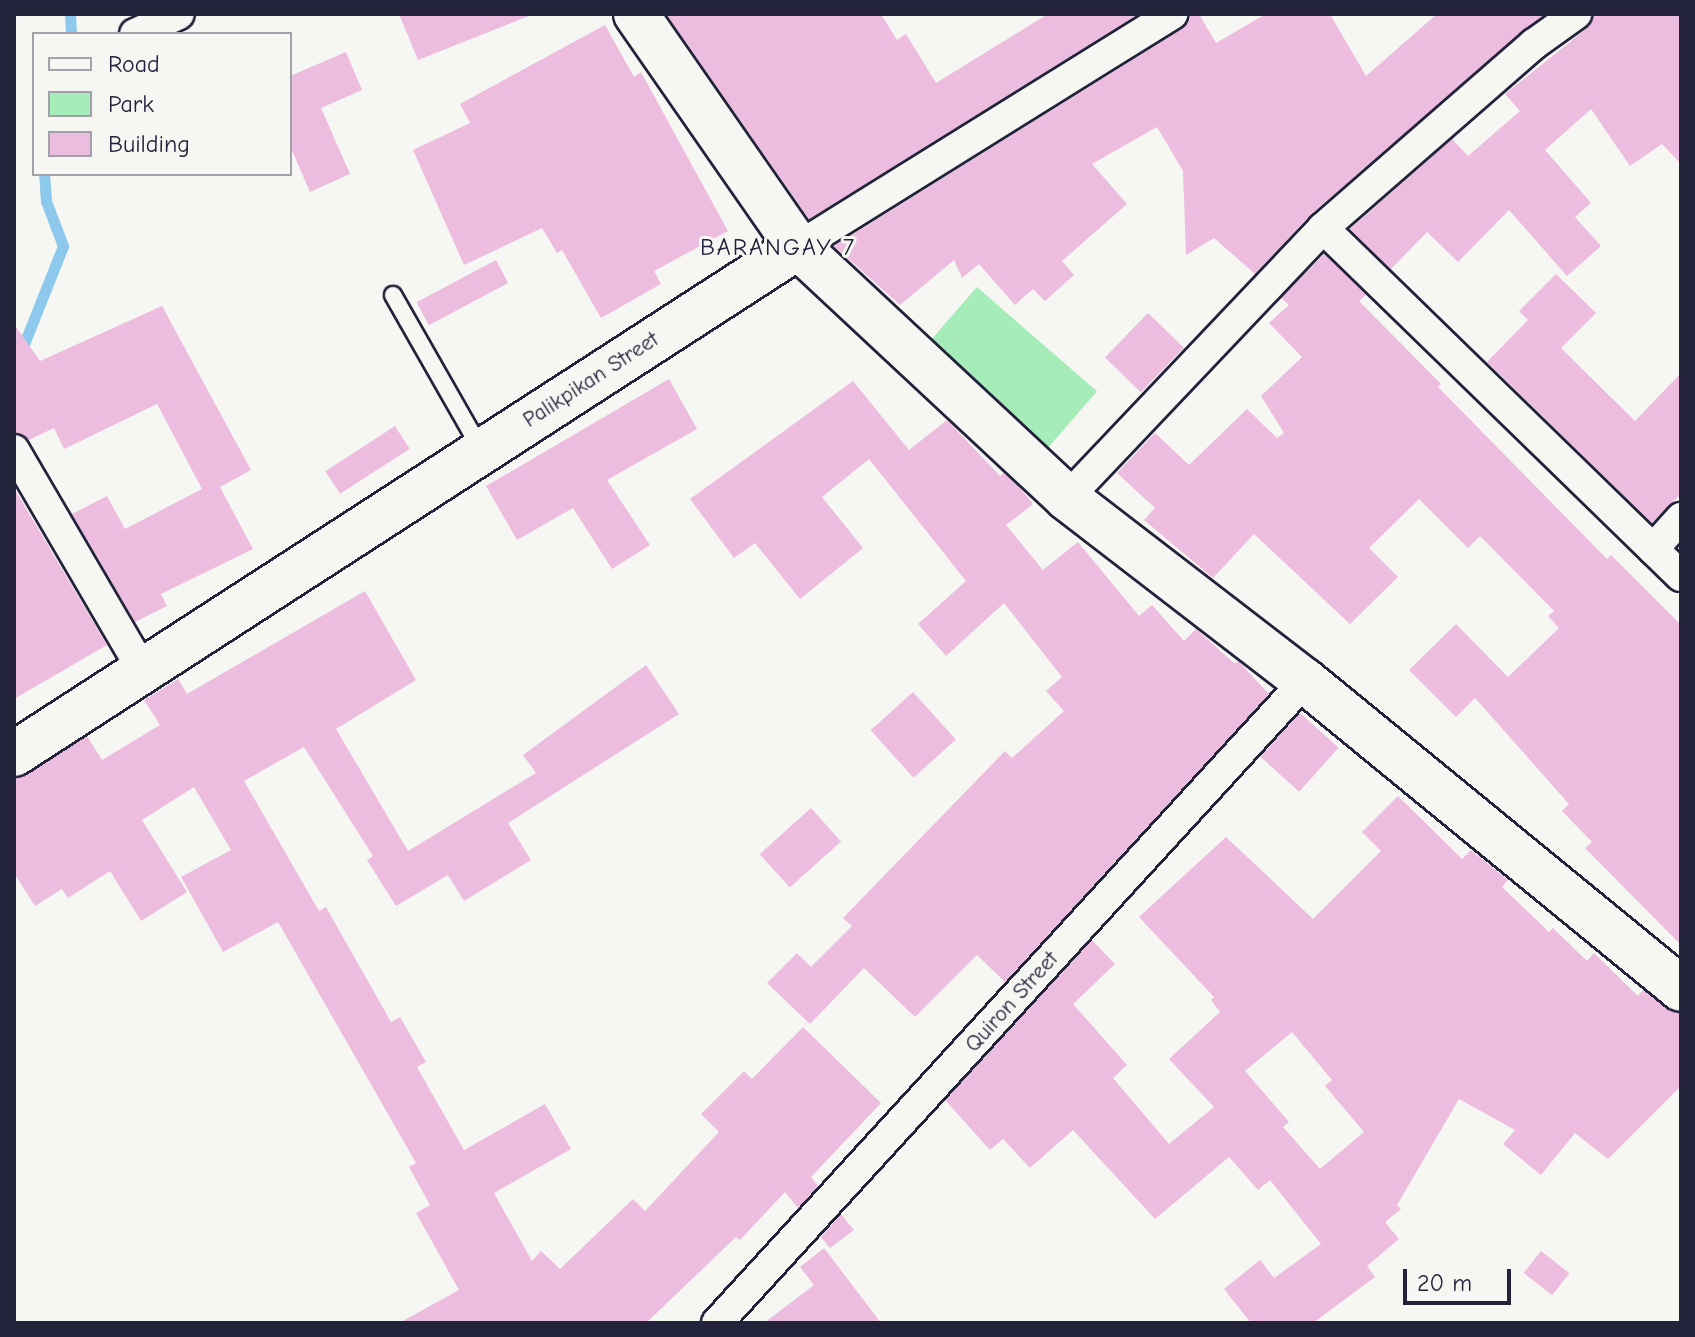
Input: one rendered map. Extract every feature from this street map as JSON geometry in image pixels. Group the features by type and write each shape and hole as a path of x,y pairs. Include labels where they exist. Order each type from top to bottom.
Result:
{"street":[{"path":"139,32 179,14"},
{"path":"636,14 798,247 1067,498 1305,681 1681,989"},
{"name":"Palikpikan Street","path":"14,754 798,247 1173,14"},
{"path":"1067,498 1323,228 1534,44 1576,14"},
{"path":"1323,228 1681,576"},
{"path":"14,450 143,671"},
{"path":"1653,549 1681,518"},
{"name":"Quiron Street","path":"717,1323 1305,681"}],"lane":[{"path":"393,295 481,450"}],"green space":[{"path":"977,287 1097,391 1046,450 926,346"}],"building":[{"path":"399,14 528,14 529,16 418,60"},
{"path":"666,14 881,14 897,40 906,34 936,83 1048,14 1139,14 809,219"},
{"path":"1191,14 1199,14 1216,43 1266,14 1330,14 1366,76 1437,14 1545,14 1311,214 1255,274 1214,238 1186,255 1183,171 1157,127 1092,164 1127,204 1062,261 1074,275 1045,301 1033,289 1015,305 979,264 962,278 954,260 900,305 834,246 1182,29"},
{"path":"1594,14 1681,14 1681,164 1662,144 1630,166 1591,109 1545,150 1591,203 1575,217 1601,246 1567,276 1509,210 1458,262 1427,232 1391,269 1350,229 1452,139 1468,156 1520,111 1505,94 1586,29"},
{"path":"605,25 634,77 641,72 728,231 654,271 661,284 601,318 562,250 557,253 542,228 464,265 413,150 470,123 460,104"},
{"path":"346,52 362,90 321,108 350,174 310,192 292,151 292,75"},
{"path":"1324,254 1366,295 1359,301 1441,384 1438,387 1607,559 1611,555 1681,625 1681,945 1585,848 1592,842 1562,811 1569,804 1475,698 1456,717 1409,670 1456,624 1508,677 1559,628 1548,616 1554,611 1480,536 1468,548 1419,499 1369,548 1398,577 1350,624 1254,534 1213,578 1144,520 1155,508 1117,473 1155,433 1189,465 1247,409 1277,438 1284,433 1261,396 1302,357 1269,323 1289,305 1281,298"},
{"path":"496,260 508,283 429,325 417,302"},
{"path":"1556,274 1596,313 1561,348 1635,421 1681,373 1681,494 1652,523 1487,362 1528,320 1519,311"},
{"path":"162,306 251,470 220,487 253,549 161,594 167,606 135,622 72,514 107,496 125,529 202,489 157,404 64,449 54,428 29,440 14,432 14,324 40,361"},
{"path":"1148,313 1184,348 1141,392 1105,358"},
{"path":"669,379 697,429 607,480 650,545 612,569 573,508 517,540 486,486"},
{"path":"853,381 909,450 947,420 1000,476 1004,473 1020,488 1033,504 1006,525 1043,570 1078,542 1139,616 1152,605 1184,641 1196,629 1234,663 1239,662 1269,694 1005,982 977,955 915,1017 864,968 810,1024 767,983 797,953 811,967 852,926 843,918 1005,751 1012,758 1064,711 1046,691 1062,677 1004,603 946,656 918,624 966,581 869,459 822,497 863,548 800,599 755,543 734,558 690,499"},
{"path":"395,426 410,449 340,494 325,471"},
{"path":"14,488 107,645 14,699"},
{"path":"365,591 416,680 336,729 408,851 536,773 523,755 646,665 679,714 508,823 531,860 464,901 448,875 396,906 367,860 373,856 304,747 244,781 319,911 326,907 391,1022 400,1017 426,1062 417,1067 464,1150 545,1104 571,1149 494,1193 532,1261 541,1251 560,1269 633,1199 645,1211 719,1132 701,1114 744,1071 752,1079 803,1027 881,1103 811,1177 818,1186 798,1208 785,1192 740,1240 736,1237 646,1323 399,1323 459,1290 416,1213 430,1205 409,1167 416,1163 278,922 223,952 181,877 231,850 194,787 142,820 187,892 141,921 110,871 68,898 62,889 35,906 14,873 14,779 87,736 102,760 160,725 144,700 178,679 187,694"},
{"path":"913,692 956,740 913,778 871,730"},
{"path":"1300,713 1339,748 1299,792 1261,757"},
{"path":"1398,796 1462,859 1471,850 1508,880 1502,887 1549,932 1553,928 1587,961 1594,953 1638,996 1643,990 1681,1013 1681,1086 1608,1159 1575,1133 1541,1175 1503,1144 1515,1130 1459,1099 1397,1205 1401,1209 1385,1222 1399,1239 1367,1266 1375,1277 1313,1323 1251,1323 1224,1289 1260,1260 1274,1278 1321,1244 1270,1180 1258,1190 1229,1157 1155,1219 1073,1130 1030,1168 1003,1139 990,1150 945,1100 1092,940 1115,964 1073,1004 1127,1065 1113,1078 1169,1144 1214,1107 1169,1059 1220,1012 1211,1000 1214,997 1139,917 1226,837 1313,919 1381,851 1362,832","holes":["1292,1032 1332,1080 1325,1086 1364,1132 1320,1169 1283,1127 1289,1122 1245,1071"]},
{"path":"811,808 841,841 790,888 760,854"},
{"path":"841,1214 854,1230 830,1248 821,1237"},
{"path":"824,1248 881,1323 764,1323 814,1285 800,1267"},
{"path":"1541,1251 1569,1273 1552,1295 1524,1273"}],"waterway":[{"path":"70,14 71,32"},
{"path":"14,354 24,344 63,246 46,201 44,176"}],"district":[{"name":"BARANGAY 7","path":"778,248"}]}
